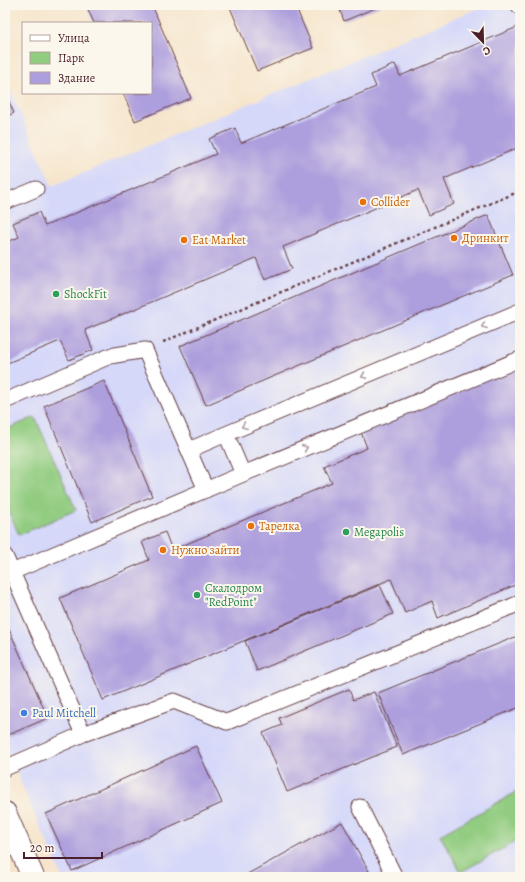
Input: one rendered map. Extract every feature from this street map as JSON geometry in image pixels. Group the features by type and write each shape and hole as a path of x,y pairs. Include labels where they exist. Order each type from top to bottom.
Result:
{"street":[{"path":"5,813 33,877"}],"lane":[{"path":"5,202 36,189"},
{"path":"189,450 520,311"},
{"path":"5,401 110,356 145,350 206,490"},
{"path":"12,572 520,359"},
{"path":"226,434 243,474"},
{"path":"5,556 82,734"},
{"path":"5,768 82,734 174,701 227,722 520,604"},
{"path":"360,807 395,877"}],"path":[{"path":"145,350 520,191"}],"shaded area":[{"path":"486,5 520,5 520,877 62,877 5,746 5,95 11,92 52,186"}],"green space":[{"path":"35,417 76,510 19,535 5,503 5,430"},
{"path":"520,790 520,839 461,872 440,835"}],"building":[{"path":"86,5 152,5 191,98 135,121 123,94 152,94 152,22 94,22"},
{"path":"229,5 295,5 313,48 257,71"},
{"path":"338,5 382,5 344,21"},
{"path":"520,26 520,147 444,179 454,204 429,215 418,190 283,247 292,269 265,280 256,258 85,330 93,350 69,360 60,341 5,364 5,243 19,237 13,223 39,212 45,226 216,154 209,139 235,128 241,143 376,87 371,75 395,64 400,76"},
{"path":"7,97 14,113 5,117 5,98"},
{"path":"488,215 513,275 206,405 180,346"},
{"path":"520,365 520,583 438,618 432,601 405,613 391,579 103,700 60,598 149,560 142,542 165,532 172,550 332,483 324,466 367,448 361,432"},
{"path":"104,381 152,496 92,522 44,406"},
{"path":"380,585 393,614 257,671 245,641"},
{"path":"5,620 48,718 8,735 5,728"},
{"path":"520,635 520,707 403,755 378,693"},
{"path":"349,689 353,700 374,692 397,747 287,792 263,733 282,725 279,718"},
{"path":"196,746 222,803 72,871 46,814"},
{"path":"342,822 372,877 242,877"}],"place":[{"name":"Collider","path":"363,202"},
{"name":"Дринкит","path":"454,238"},
{"name":"Eat Market","path":"184,240"},
{"name":"ShockFit","path":"56,294"},
{"name":"Тарелка","path":"251,526"},
{"name":"Megapolis","path":"346,532"},
{"name":"Нужно зайти","path":"163,550"},
{"name":"Скалодром \"RedPoint\"","path":"197,595"},
{"name":"Paul Mitchell","path":"24,713"}]}
